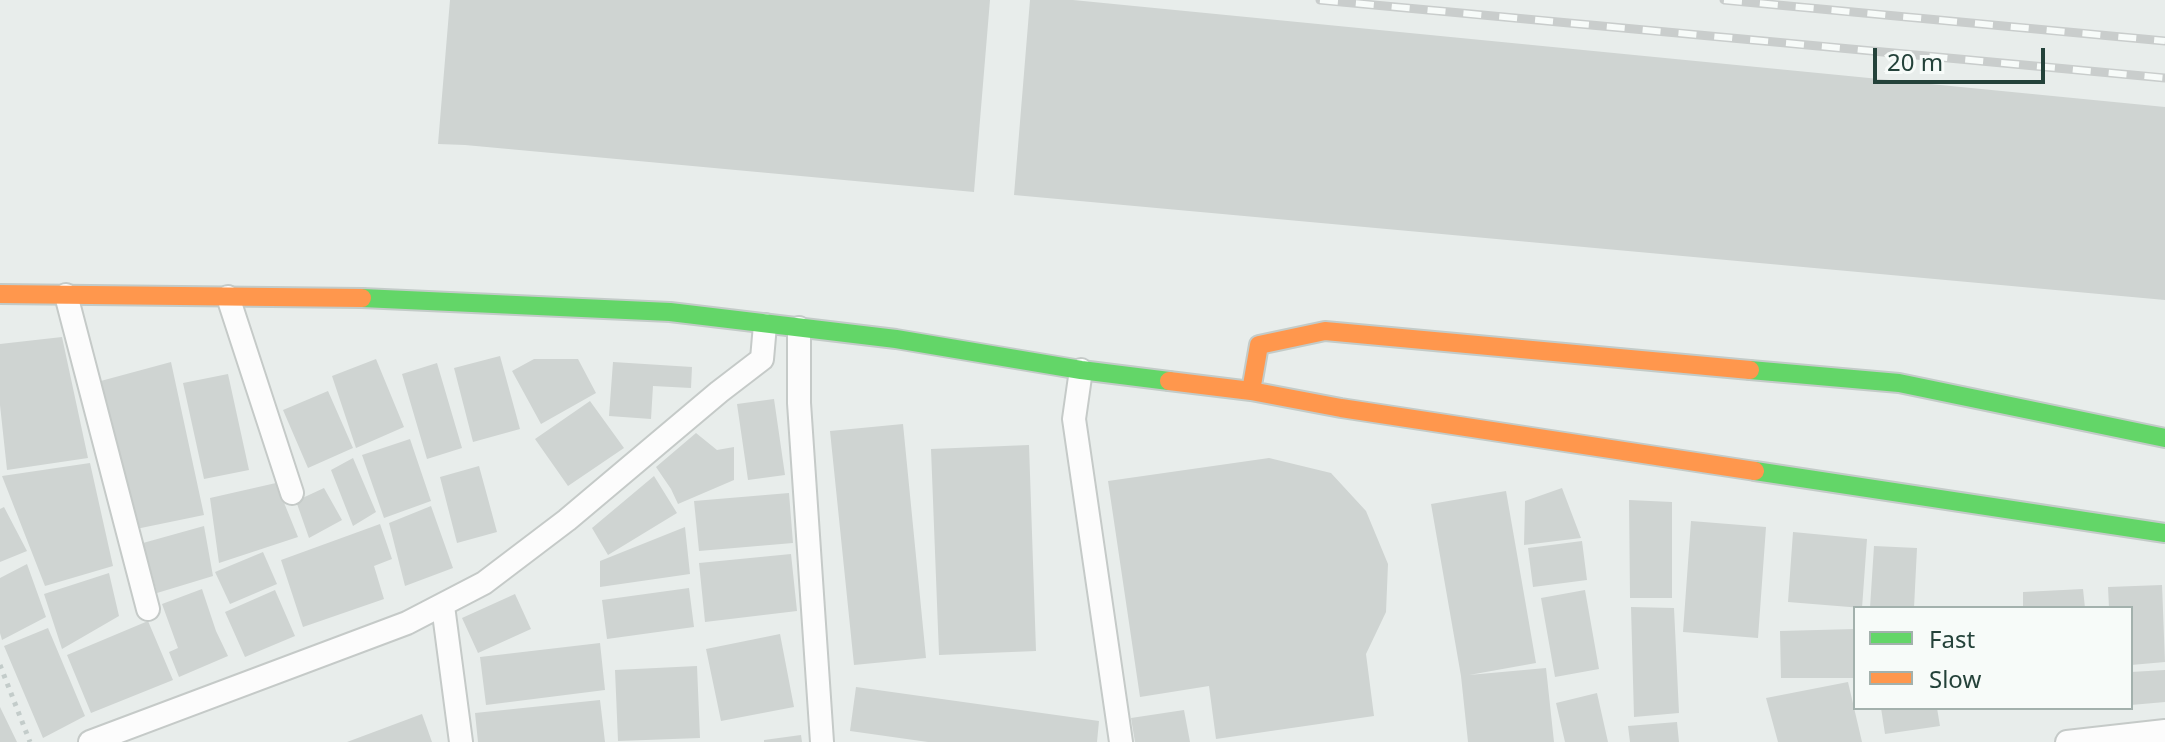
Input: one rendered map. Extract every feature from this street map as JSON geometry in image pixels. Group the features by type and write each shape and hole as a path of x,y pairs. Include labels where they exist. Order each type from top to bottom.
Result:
{"street":[{"path":"0,294 410,299 670,312 896,339 1081,370 1251,391 1341,408 2165,533"},
{"path":"1251,391 1259,345 1325,331 1899,383 2165,438"}],"lane":[{"path":"66,295 148,609"},
{"path":"228,297 292,493"},
{"path":"90,742 407,623 484,583 567,520 762,359 765,325"},
{"path":"799,328 799,403 822,742"},
{"path":"1081,370 1074,419 1121,742"},
{"path":"443,606 461,742"},
{"path":"2067,742 2165,731"}],"path":[{"path":"0,665 30,742"}],"building":[{"path":"450,0 990,0 974,192 438,144"},
{"path":"1030,0 1073,0 2165,107 2165,300 1014,195"},
{"path":"62,337 88,458 7,470 0,405 0,344"},
{"path":"500,356 520,429 473,442 454,368"},
{"path":"376,359 404,427 356,448 332,376"},
{"path":"534,359 578,359 596,393 541,424 512,371"},
{"path":"171,362 204,515 136,529 97,382"},
{"path":"613,362 692,367 691,388 653,386 651,419 609,416"},
{"path":"437,363 462,448 427,459 402,374"},
{"path":"228,374 249,470 204,479 183,383"},
{"path":"328,391 353,448 308,468 283,410"},
{"path":"774,399 785,475 748,480 737,404"},
{"path":"590,401 624,448 568,486 535,439"},
{"path":"903,424 926,658 854,665 830,431"},
{"path":"696,433 717,450 734,447 734,480 678,504 656,467"},
{"path":"410,439 431,501 384,518 362,455"},
{"path":"1029,445 1036,651 939,655 931,449"},
{"path":"353,458 376,512 353,526 331,470"},
{"path":"1269,458 1331,473 1366,511 1388,564 1386,612 1366,654 1374,716 1216,739 1209,686 1140,697 1108,481"},
{"path":"90,463 113,566 45,586 2,476"},
{"path":"479,466 497,532 457,543 440,477"},
{"path":"654,476 677,513 608,555 592,528"},
{"path":"276,483 298,537 219,563 210,498"},
{"path":"324,488 342,520 309,538 296,501"},
{"path":"1562,488 1581,538 1524,545 1525,501"},
{"path":"1506,491 1536,663 1469,675 1546,668 1554,742 1468,742 1461,676 1431,504"},
{"path":"789,493 793,543 699,551 694,501"},
{"path":"1629,500 1672,502 1672,598 1630,598"},
{"path":"431,506 453,568 405,586 389,523"},
{"path":"4,507 27,551 0,562 0,509"},
{"path":"1691,521 1766,527 1758,638 1683,632"},
{"path":"380,524 392,559 374,566 384,599 303,627 281,560"},
{"path":"204,526 213,576 157,593 143,543"},
{"path":"685,527 690,574 600,587 600,561"},
{"path":"1793,532 1867,539 1862,606 1788,602"},
{"path":"1582,541 1587,580 1533,587 1528,548"},
{"path":"1874,546 1917,548 1914,606 1870,606"},
{"path":"263,552 277,584 230,604 215,572"},
{"path":"791,554 797,611 705,622 699,563"},
{"path":"27,564 46,617 2,640 0,578"},
{"path":"109,573 119,616 62,649 44,594"},
{"path":"2162,585 2165,662 2133,665 2133,606 2109,606 2108,587"},
{"path":"689,588 694,627 607,639 602,600"},
{"path":"202,589 228,656 179,677 169,652 178,648 162,604"},
{"path":"2083,589 2085,606 2023,606 2023,592"},
{"path":"275,590 295,636 245,657 225,612"},
{"path":"1585,590 1599,669 1555,677 1541,598"},
{"path":"515,594 531,629 478,653 462,618"},
{"path":"1631,607 1674,608 1679,713 1634,717"},
{"path":"148,621 173,680 91,713 67,655"},
{"path":"48,628 85,716 43,738 4,646"},
{"path":"1853,629 1853,678 1781,678 1780,631"},
{"path":"780,634 794,707 721,721 706,649"},
{"path":"600,643 605,690 486,705 480,657"},
{"path":"697,666 700,738 618,741 615,670"},
{"path":"2165,670 2165,702 2133,705 2133,672"},
{"path":"1848,682 1862,742 1778,742 1766,698"},
{"path":"856,687 1099,721 1097,742 928,742 850,731"},
{"path":"1597,693 1608,742 1565,742 1556,703"},
{"path":"600,700 605,742 478,742 475,713"},
{"path":"0,707 17,742 0,742"},
{"path":"1184,710 1190,742 1135,742 1131,718"},
{"path":"1881,710 1937,710 1940,726 1885,734"},
{"path":"422,714 432,742 347,742"},
{"path":"1677,722 1679,742 1630,742 1628,726"},
{"path":"801,735 802,742 764,742 764,740"}],"railway":[{"path":"1320,0 2165,78"},
{"path":"1724,0 2165,41"}],"traffic: fast":[{"path":"362,298 670,312 896,339 1081,370 1169,381"},
{"path":"1750,370 1899,383 2165,438"},
{"path":"1755,471 2165,533"}],"traffic: slow":[{"path":"0,294 362,298"},
{"path":"1251,391 1259,345 1325,331 1750,370"},
{"path":"1169,381 1251,391 1341,408 1755,471"}]}
